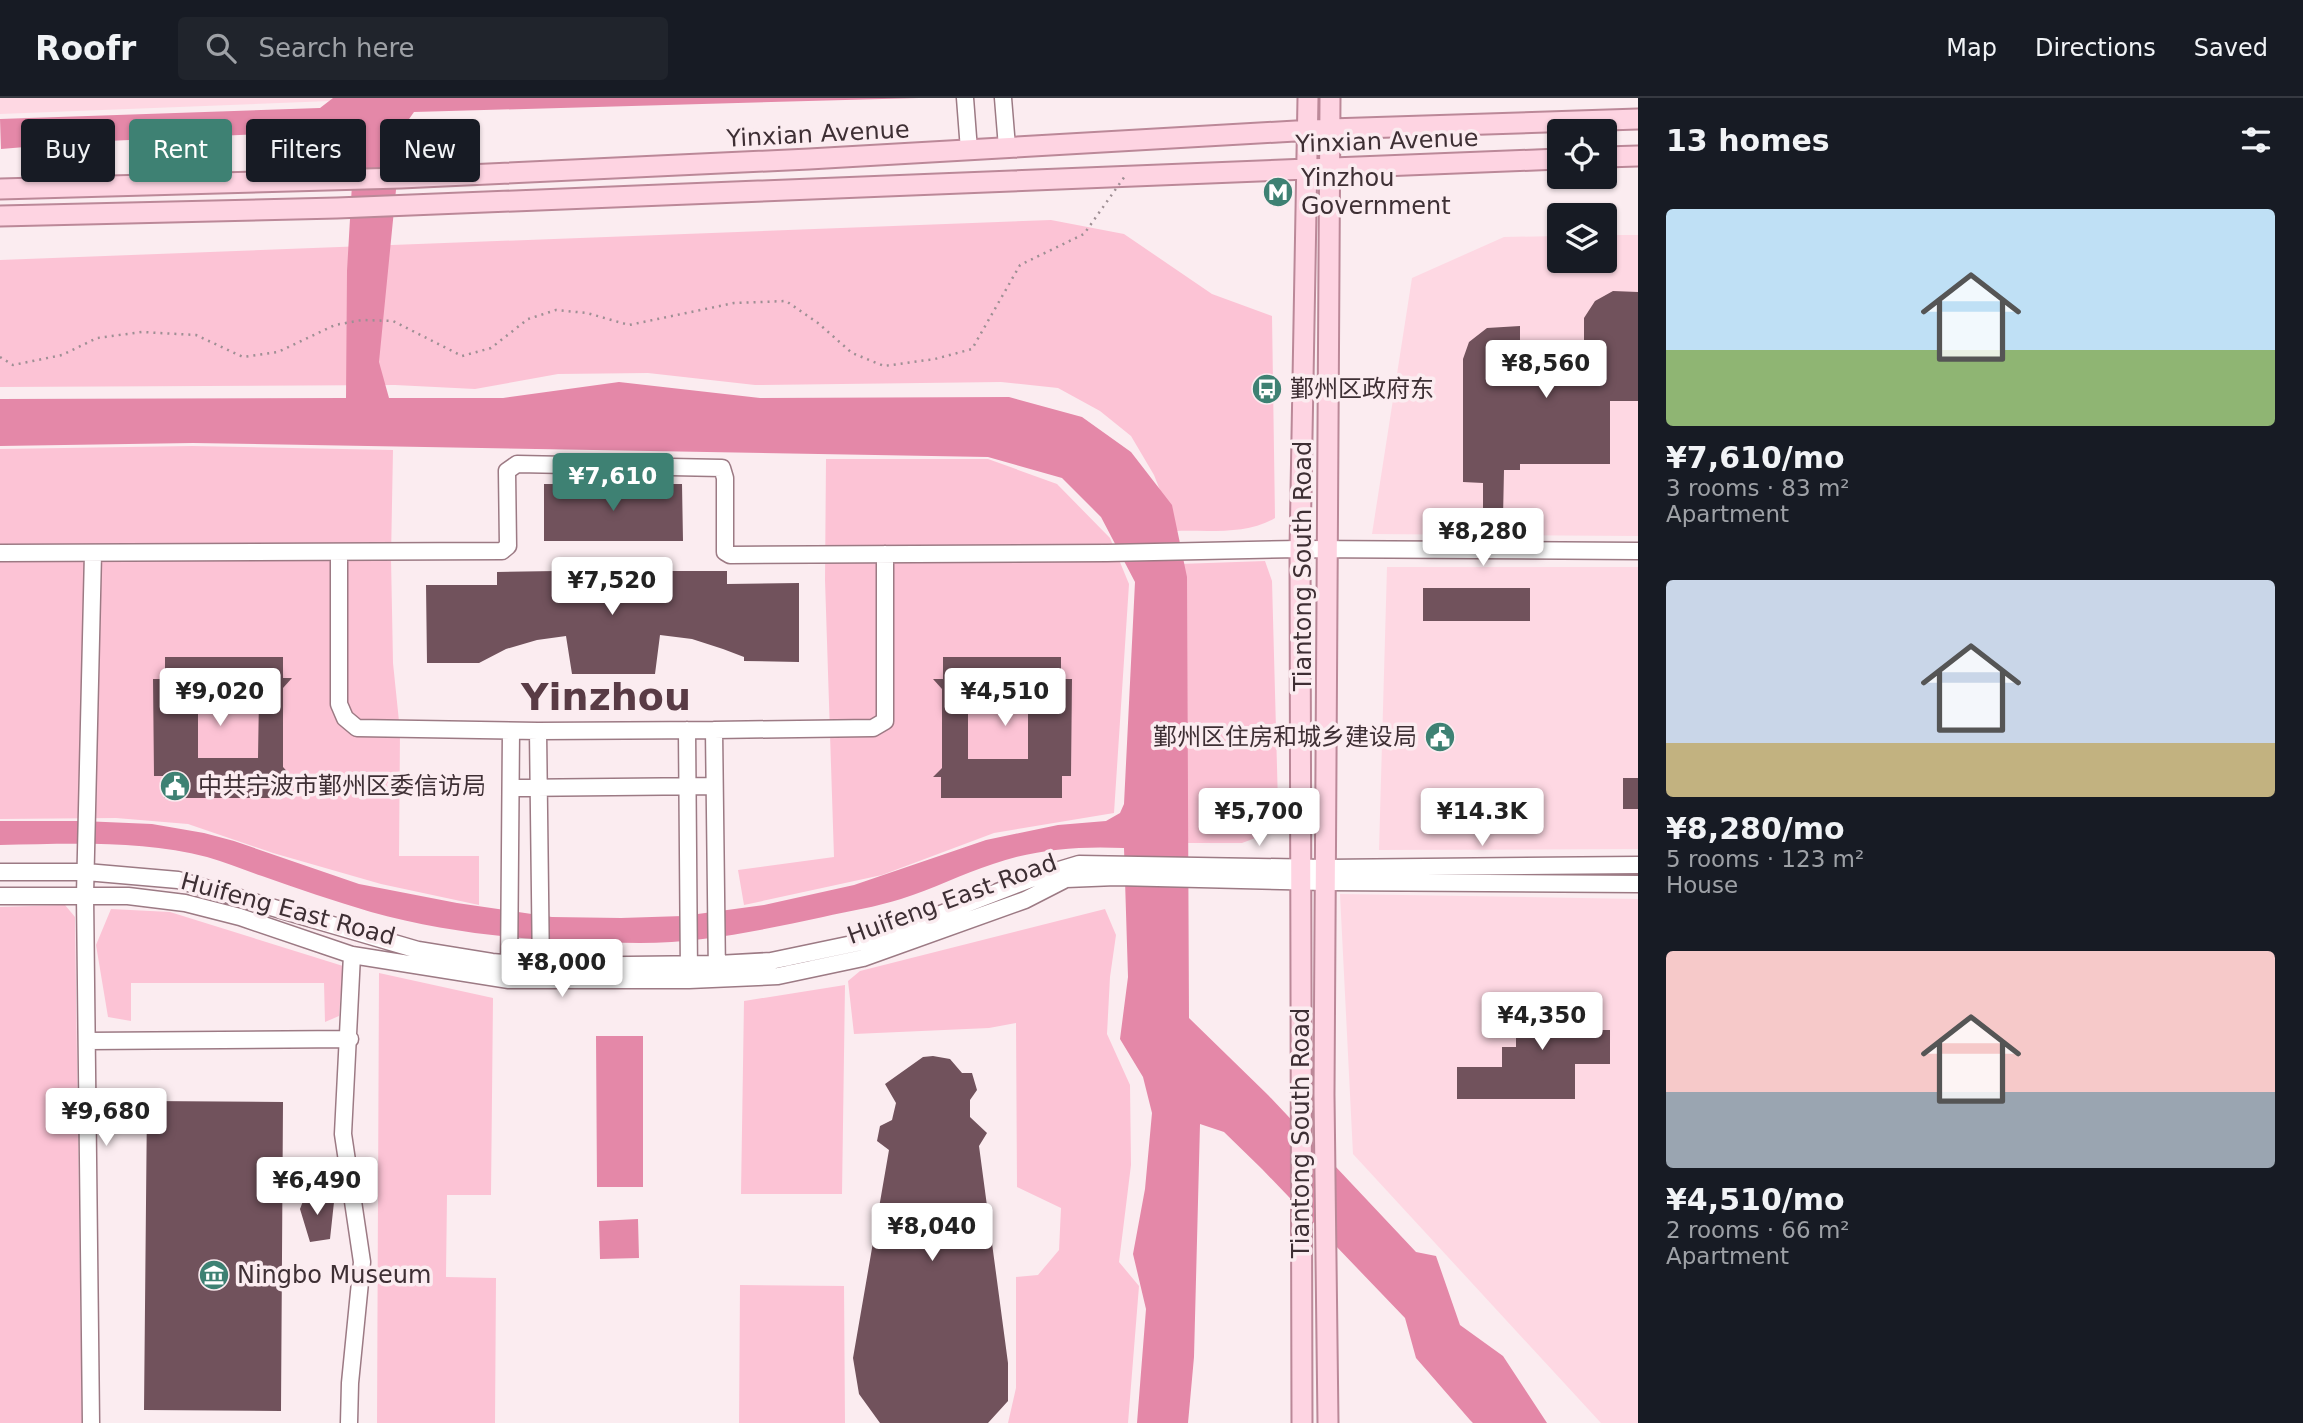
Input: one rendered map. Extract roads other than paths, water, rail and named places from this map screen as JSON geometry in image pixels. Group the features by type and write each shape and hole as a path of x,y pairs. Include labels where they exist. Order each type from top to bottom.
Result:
{"main road":[{"name":"Tiantong South Road","path":"1302,1423 1300,549 1308,98"},
{"name":"Tiantong South Road","path":"1328,1423 1324,1095 1331,98"},
{"name":"Yinxian Avenue","path":"0,189 401,178 1007,148 1307,130 1638,119"},
{"path":"1617,157 1638,156"},
{"name":"Yinxian Avenue","path":"0,216 337,208 1547,159"}],"street":[{"path":"965,98 969,150"},
{"path":"1003,98 1007,148"},
{"path":"0,553 502,551 508,546 507,471 517,464 722,468 725,478 725,552 730,555 1300,549 1638,551"},
{"path":"339,552 339,704 345,718 357,728 511,731 873,728 885,721 885,554"},
{"path":"91,1423 85,895 93,553"},
{"path":"687,730 689,973"},
{"path":"714,730 717,972"},
{"path":"509,972 511,731"},
{"path":"538,731 541,973"},
{"path":"511,788 714,786"},
{"name":"Huifeng East Road","path":"0,896 128,896 185,903 240,917 352,955 509,972 689,973 717,972 876,939 1036,877 1079,864 1117,870 1192,873 1638,884"},
{"name":"Huifeng East Road","path":"1325,875 1638,864"},
{"name":"Huifeng East Road","path":"0,872 86,872 178,880 418,950 509,972"},
{"path":"349,1423 349,1383 362,1262 343,1134 352,955"},
{"path":"87,1041 349,1039"}],"place":[{"name":"Yinzhou Government","path":"1278,192"},
{"name":"鄞州区政府东","path":"1267,389"},
{"name":"鄞州区住房和城乡建设局","path":"1440,737"},
{"name":"中共宁波市鄞州区委信访局","path":"175,786"},
{"name":"Ningbo Museum","path":"214,1275"}],"district":[{"name":"Yinzhou","path":"606,697"}]}
